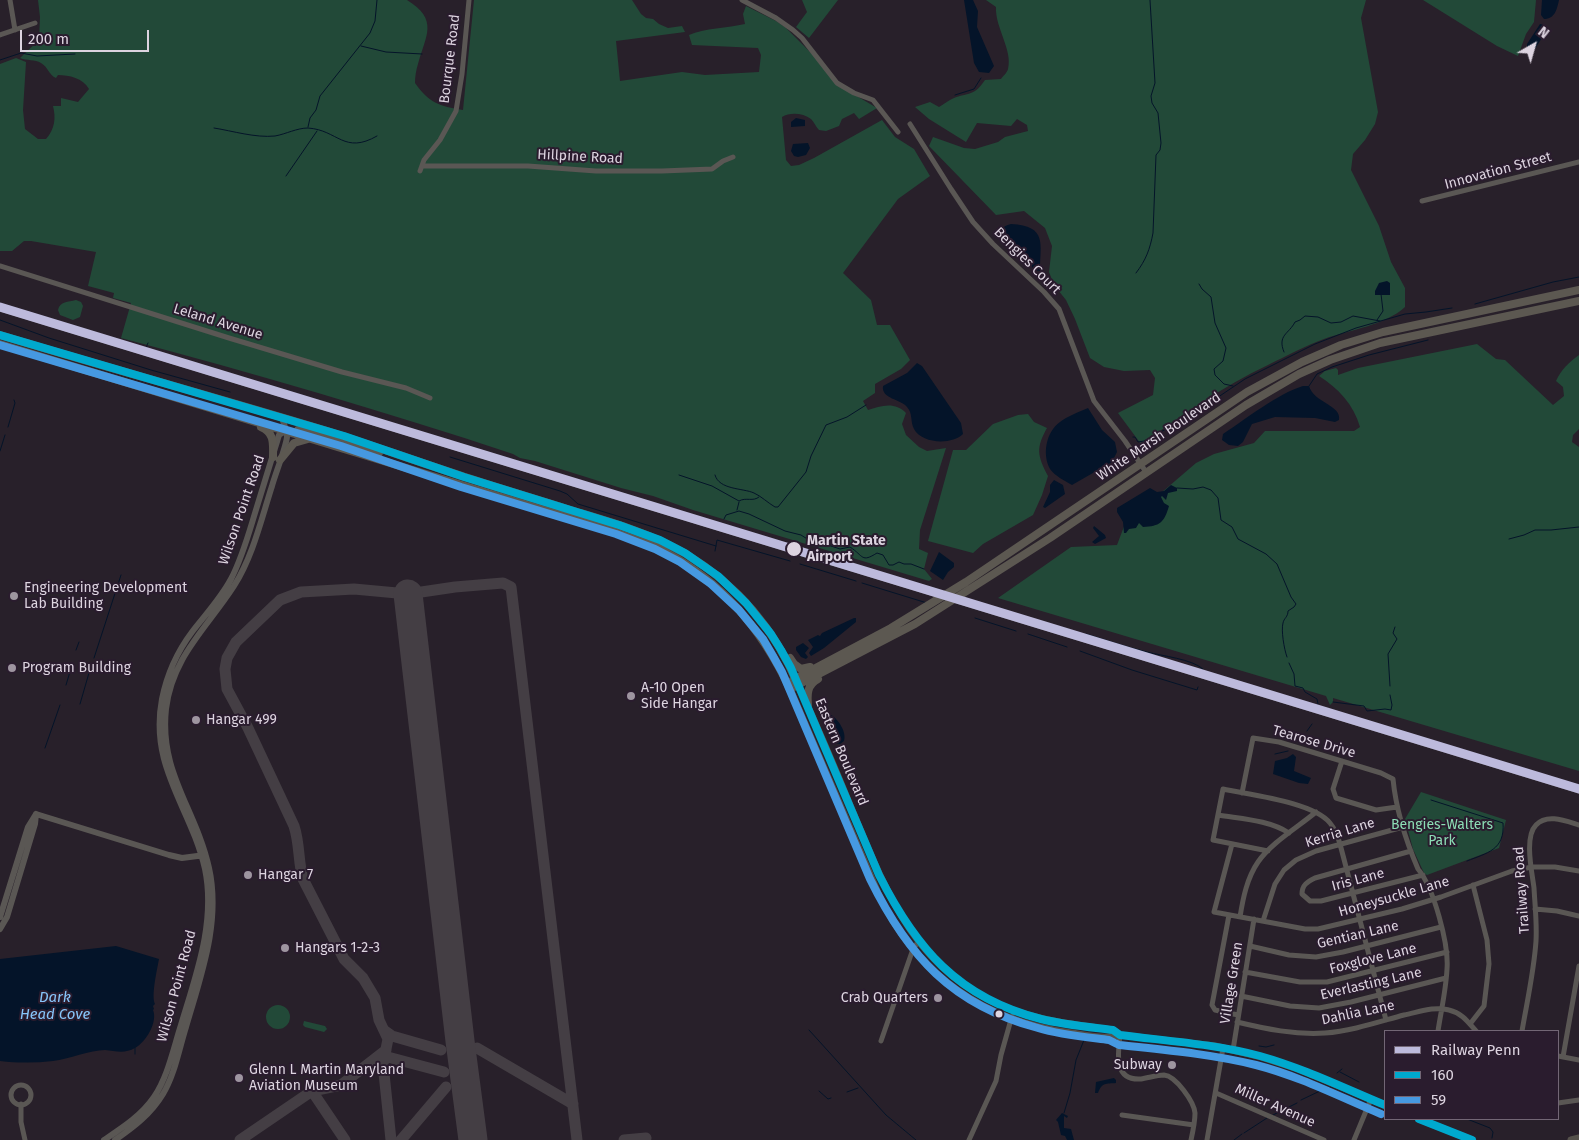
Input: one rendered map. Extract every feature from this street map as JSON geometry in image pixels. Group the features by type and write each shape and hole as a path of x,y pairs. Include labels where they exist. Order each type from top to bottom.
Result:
{"main road":[{"name":"White Marsh Boulevard","path":"797,682 966,582 1256,387 1296,364 1331,349 1395,329 1579,290"},
{"name":"White Marsh Boulevard","path":"788,686 835,666 915,624 1050,538 1265,392 1299,374 1330,360 1400,338 1579,301"},
{"name":"Eastern Boulevard","path":"0,335 185,388 349,438 424,464 626,527 667,544 712,572 735,590 761,620 780,648 808,705 887,892 905,924 918,942 944,969 961,982 988,999 1014,1011 1058,1022 1113,1030 1120,1035"},
{"path":"0,340 26,348 35,355 44,353 80,362 94,363"},
{"name":"Eastern Boulevard","path":"0,344 603,528 667,553 709,581 741,611 767,645 788,686 882,902 913,950 932,970 954,988 980,1005 1011,1019 1033,1026 1112,1038 1120,1035 1233,1050 1275,1061 1384,1105"},
{"path":"236,416 270,432 274,441 276,459"},
{"path":"285,431 294,428 410,462 424,464"},
{"path":"276,459 294,443 309,439"},
{"path":"780,648 786,652 796,666 803,669 839,652 846,652"},
{"path":"808,705 807,690 811,684 830,672 835,666"},
{"path":"1435,1122 1472,1140"}],"street":[{"path":"10,0 15,30"},
{"name":"Bourque Road","path":"421,169 424,160 440,140 456,111 462,74 469,0"},
{"path":"742,0 776,18 793,30 802,38 837,83 854,93 873,100 898,132"},
{"path":"0,35 35,22"},
{"name":"Bengies Court","path":"910,124 973,222 1059,309 1094,401 1126,441 1146,472"},
{"name":"Hillpine Road","path":"421,169 528,166 596,171 712,170 723,161 733,157"},
{"name":"Innovation Street","path":"1422,201 1579,162"},
{"name":"Leland Avenue","path":"0,266 332,369 406,388 430,398"},
{"name":"Wilson Point Road","path":"114,1140 138,1123 165,1090 173,1070 210,939 212,896 210,869 166,768 160,732 161,710 167,682 176,659 192,632 226,588 247,551 276,459 287,437 282,418"},
{"name":"Tearose Drive","path":"1242,793 1253,738 1279,742 1387,774 1393,779 1397,807"},
{"path":"1342,761 1333,789 1336,798 1376,810 1397,807 1418,869 1423,875 1433,899 1447,952 1446,978 1438,1030"},
{"path":"1268,851 1214,840 1223,789 1298,805 1316,812 1331,824 1340,844 1386,1020"},
{"path":"1240,917 1251,875 1258,862 1268,851 1316,812"},
{"path":"36,814 169,855 182,858 203,855"},
{"path":"0,917 28,827 36,814"},
{"path":"0,929 7,917 13,899 35,824 36,814"},
{"path":"1218,815 1275,826 1289,834"},
{"name":"Trailway Road","path":"1522,1030 1536,945 1530,845 1532,831 1539,822 1551,819 1560,819 1579,825"},
{"name":"Kerria Lane","path":"1263,921 1275,884 1284,870 1296,860 1304,855 1403,827"},
{"name":"Honeysuckle Lane","path":"1232,844 1214,912 1305,929 1318,929 1433,899 1505,873 1532,867 1555,867 1579,871"},
{"path":"1346,870 1411,851"},
{"name":"Wilson Point Road","path":"104,1140 127,1124 146,1107 163,1082 168,1070 197,968 206,925 207,885 203,855"},
{"name":"Iris Lane","path":"1346,870 1315,878 1305,884 1302,894 1306,899 1316,902 1423,875"},
{"path":"1470,1024 1484,1006 1489,964 1487,940 1473,885"},
{"path":"1535,909 1564,912 1579,916"},
{"path":"1229,915 1212,1005 1215,1010 1238,1015"},
{"name":"Village Green","path":"1233,1050 1254,919"},
{"name":"Gentian Lane","path":"1250,946 1310,957 1330,955 1441,926"},
{"path":"881,1042 913,950 918,942"},
{"name":"Foxglove Lane","path":"1245,972 1290,981 1312,983 1336,981 1447,952"},
{"path":"1579,966 1560,1056 1579,1060"},
{"name":"Everlasting Lane","path":"1241,996 1305,1008 1342,1005 1446,978"},
{"name":"Dahlia Lane","path":"1237,1022 1307,1034 1337,1032 1429,1009 1441,1009 1457,1012 1475,1030"},
{"path":"969,1140 996,1081 1001,1055 1014,1011"},
{"path":"1120,1035 1118,1064 1122,1072 1136,1079 1164,1075 1175,1080 1193,1106 1195,1115 1191,1140"},
{"path":"1208,1140 1223,1048"},
{"name":"Miller Avenue","path":"1216,1093 1324,1140"},
{"path":"1354,1140 1371,1099"},
{"path":"1559,1102 1579,1100"},
{"path":"21,1104 21,1122 25,1140"},
{"path":"1122,1115 1194,1125"}],"green space":[{"path":"38,0 407,0 423,14 427,21 428,29 415,76 415,83 425,95 435,102 447,107 463,110 474,0 632,0 646,18 653,19 668,28 682,26 685,32 616,41 620,81 682,72 705,75 759,72 761,55 758,48 692,45 689,35 745,24 743,14 746,6 776,21 785,27 818,60 838,85 877,108 859,119 854,113 842,119 839,126 826,131 819,130 811,119 804,115 793,114 782,117 786,160 791,166 799,165 814,158 882,120 895,137 914,149 930,176 898,199 843,273 871,300 877,325 890,325 910,360 901,369 875,384 875,393 863,401 868,410 882,406 902,409 906,413 902,424 906,435 919,447 927,451 946,448 920,530 919,549 928,553 924,569 932,579 929,581 693,510 653,496 520,458 465,438 318,393 121,338 131,303 113,298 114,293 88,286 96,252 31,241 24,241 12,251 0,251 0,64 16,58 26,62 23,110 25,129 38,139 46,139 51,131 54,119 53,106 61,106 61,98 78,102 89,89 83,82 75,78 58,75 56,78 41,63 20,58 39,40 40,17"},
{"path":"802,0 838,0 809,38 796,27 807,12"},
{"path":"986,0 1366,0 1361,18 1378,112 1375,124 1353,154 1351,170 1379,226 1391,262 1405,288 1405,307 1378,323 1317,342 1251,373 1203,402 1141,444 1118,413 1153,395 1155,378 1150,370 1124,371 1104,367 1090,358 1066,300 1054,285 1049,272 1052,246 1045,228 1024,211 996,215 929,146 933,137 964,148 975,149 998,142 1005,137 1028,131 1027,125 1017,119 1011,126 977,123 966,142 929,119 915,107 930,102 939,107 956,97 973,92 985,80 1001,79 1007,72 1008,54 998,23 996,7"},
{"path":"1423,0 1536,0 1534,22 1526,34 1518,56 1497,46"},
{"path":"76,300 81,302 83,306 80,317 73,320 60,315 58,310 61,305 65,302"},
{"path":"1477,344 1496,359 1505,360 1553,405 1564,396 1563,387 1556,381 1558,377 1566,366 1579,355 1579,429 1573,435 1572,442 1579,447 1579,771 1333,698 1333,702 1330,705 1326,696 998,598 1071,547 1117,545 1128,516 1161,493 1196,463 1214,454 1254,443 1265,431 1354,431 1360,427 1349,404 1333,386 1319,376 1325,371 1336,368 1338,375 1358,368"},
{"path":"1028,414 1034,422 1047,428 1041,441 1039,452 1048,476 1033,515 983,544 973,553 928,541 953,450 966,450 993,424 1018,415"},
{"name":"Bengies-Walters Park","path":"1421,792 1506,820 1499,848 1427,875 1424,873 1413,849 1405,819"},
{"path":"278,1005 286,1009 290,1017 286,1025 278,1029 270,1025 266,1017 270,1009"},
{"path":"304,1021 325,1026 327,1029 324,1032 305,1027 303,1025"}],"water":[{"path":"964,0 973,0 978,11 977,27 994,66 989,73 979,72 974,63"},
{"path":"1542,0 1559,0 1555,13 1548,19 1544,19 1541,15"},
{"path":"1540,24 1548,28 1535,49 1531,51 1527,48 1527,44"},
{"path":"796,118 805,120 805,126 791,127 791,122"},
{"path":"808,143 810,148 806,155 794,156 791,151 793,144"},
{"path":"1011,224 1023,225 1031,228 1036,233 1041,245 1040,271 1034,270 1024,252 1001,235 1003,227"},
{"path":"1387,281 1390,283 1390,295 1375,295 1379,283"},
{"path":"917,363 922,366 961,423 963,434 958,438 937,441 923,438 914,429 907,407 885,394 883,386 907,373"},
{"path":"1303,386 1309,386 1316,396 1332,407 1339,415 1339,420 1335,422 1315,418 1275,417 1252,424 1243,442 1238,446 1229,445 1222,440 1223,434 1262,407"},
{"path":"1088,408 1102,430 1115,442 1117,452 1112,462 1072,485 1057,476 1050,469 1046,457 1047,444 1051,431 1055,426 1070,416"},
{"path":"1054,480 1063,485 1065,494 1045,508 1043,507 1050,492 1050,485"},
{"path":"1171,485 1177,488 1177,491 1168,493 1166,500 1161,497 1164,503 1169,506 1163,520 1154,526 1143,527 1139,523 1136,528 1129,529 1124,533 1123,522 1117,512 1117,508 1150,488 1157,492 1164,491"},
{"path":"1094,526 1106,538 1095,544 1092,542 1099,536 1093,528"},
{"path":"939,552 954,563 954,567 943,580 930,571"},
{"path":"856,618 856,622 811,656 809,653 813,647 808,640 818,635 820,636 822,633"},
{"path":"803,643 809,648 805,653 808,657 806,659 801,657 796,650 796,647"},
{"path":"831,715 843,730 845,737 844,741 840,744 835,743 833,740 825,720"},
{"path":"1293,754 1296,757 1294,771 1311,778 1308,784 1299,783 1273,774 1275,761 1287,758"},
{"name":"Dark Head Cove","path":"116,946 159,959 154,989 154,1020 150,1031 139,1045 124,1052 99,1050 46,1062 0,1061 0,959"},
{"path":"1114,1078 1116,1083 1105,1084 1098,1093 1095,1093 1096,1082"},
{"path":"1062,1113 1068,1116 1067,1118 1064,1116 1064,1128 1071,1129 1074,1140 1067,1140 1065,1136 1061,1135 1056,1120"}],"waterway":[{"path":"308,127 320,96 370,33 375,21 377,0"},
{"path":"1136,273 1147,254 1153,233 1156,155 1160,150 1161,143 1158,113 1152,103 1151,96 1155,83 1150,0"},
{"path":"361,46 386,52 422,54"},
{"path":"0,60 21,53 37,56 75,54"},
{"path":"955,95 974,89 981,78"},
{"path":"214,128 267,136 275,136 308,128 327,133 341,140 357,143 377,136"},
{"path":"286,176 317,131"},
{"path":"1475,304 1553,282 1579,277"},
{"path":"1199,284 1211,297 1215,323 1226,348 1223,361 1214,369 1215,375 1224,384 1233,386"},
{"path":"1377,320 1383,311 1381,294"},
{"path":"1133,437 1138,442 1144,441 1190,416 1245,379 1315,344 1356,328 1405,314 1452,308"},
{"path":"1284,352 1282,346 1283,338 1295,322 1305,316 1318,317 1331,323 1341,322 1353,316 1380,321"},
{"path":"0,320 49,338 151,370 230,392"},
{"path":"1309,386 1317,374 1332,367 1369,355 1428,340"},
{"path":"8,427 15,403 14,400"},
{"path":"715,475 717,480 726,486 754,493 775,507 778,507 806,472 811,456 826,425 847,417 866,405"},
{"path":"0,451 5,435"},
{"path":"450,457 560,491 567,494 578,504 716,546"},
{"path":"679,475 712,486 739,501 759,497"},
{"path":"1177,488 1193,489 1203,487 1211,490 1218,498 1221,520 1232,527 1238,539 1266,554 1277,564 1291,597 1296,604 1288,611 1283,623 1283,640 1287,657"},
{"path":"737,510 739,502"},
{"path":"724,519 726,515 739,511 785,531 801,535 812,542 840,549 850,547 865,558 877,553 883,555 889,565 899,562 924,569"},
{"path":"722,524 795,546"},
{"path":"1509,539 1535,530 1579,527"},
{"path":"715,551 717,540 790,561"},
{"path":"805,549 851,564"},
{"path":"800,564 856,581"},
{"path":"859,566 900,579"},
{"path":"94,658 121,575"},
{"path":"862,583 927,603"},
{"path":"912,583 944,592"},
{"path":"978,603 1020,615"},
{"path":"975,618 1016,631"},
{"path":"1029,618 1074,631"},
{"path":"1390,686 1388,654 1397,639 1393,633 1395,627"},
{"path":"1028,634 1067,647"},
{"path":"1086,634 1139,650 1184,660 1203,669"},
{"path":"76,650 79,642"},
{"path":"1080,651 1132,670 1197,690 1198,687"},
{"path":"1289,663 1294,674 1295,686 1303,688 1305,692 1317,699 1318,704"},
{"path":"66,685 72,665"},
{"path":"80,704 91,666"},
{"path":"1333,702 1364,706 1367,711 1391,710 1390,695"},
{"path":"45,748 60,705"},
{"path":"1307,731 1312,724"},
{"path":"1275,754 1288,751"},
{"path":"1431,800 1503,823 1503,832 1498,845 1488,853 1467,861"},
{"path":"809,1030 886,1115 916,1140"},
{"path":"1064,1113 1076,1060 1084,1040"},
{"path":"1259,1046 1274,1045"},
{"path":"135,1048 135,1054"},
{"path":"1337,1073 1342,1069"},
{"path":"1340,1072 1359,1082"},
{"path":"847,1092 858,1088"},
{"path":"1301,1100 1331,1088"},
{"path":"819,1091 828,1099 831,1098"},
{"path":"1273,1115 1297,1103"},
{"path":"1244,1133 1267,1118"},
{"path":"1470,1120 1490,1128 1493,1132 1492,1138"},
{"path":"1234,1140 1242,1134"}],"taxiway":[{"path":"391,1140 383,1064 388,1039 379,1020 375,998 363,978 344,959 303,879 294,826 248,728 227,689 225,669 227,658 236,642 280,600 301,592 354,589 408,594 455,587 503,583 511,587 577,1140"},
{"path":"385,1031 392,1036 441,1050"},
{"path":"477,1048 573,1104"},
{"path":"240,1140 312,1091 341,1085 386,1050"},
{"path":"384,1056 444,1072"},
{"path":"401,1140 446,1087"},
{"path":"312,1091 345,1140"},
{"path":"624,1140 646,1138"}],"runway":[{"path":"408,594 473,1140"}],"railway":[{"path":"0,310 1579,792"}],"rail line":[{"name":"Penn","path":"0,307 1579,789"}],"transit line":[{"name":"160","path":"0,335 344,436 464,477 619,525 660,540 685,553 718,576 746,603 771,634 791,668 879,875 893,901 925,947 963,983 986,998 1012,1010 1041,1019 1113,1030 1120,1035 1208,1046 1260,1056 1308,1072 1384,1105"},
{"name":"59","path":"0,345 341,446 461,487 616,534 655,549 680,562 711,584 739,610 763,639 782,672 870,879 885,907 900,932 917,954 936,974 957,991 981,1006 1038,1028 1064,1034 1109,1040 1119,1045 1205,1055 1256,1065 1304,1081 1381,1114"},
{"name":"160","path":"1422,1120 1472,1140"}],"place":[{"name":"Martin State Airport","path":"794,549"},
{"name":"Engineering Development Lab Building","path":"14,596"},
{"name":"Program Building","path":"12,668"},
{"name":"A-10 Open Side Hangar","path":"631,696"},
{"name":"Hangar 499","path":"196,720"},
{"name":"Hangar 7","path":"248,875"},
{"name":"Hangars 1-2-3","path":"285,948"},
{"name":"Crab Quarters","path":"938,998"},
{"name":"Subway","path":"1172,1065"},
{"name":"Glenn L Martin Maryland Aviation Museum","path":"239,1078"}]}
